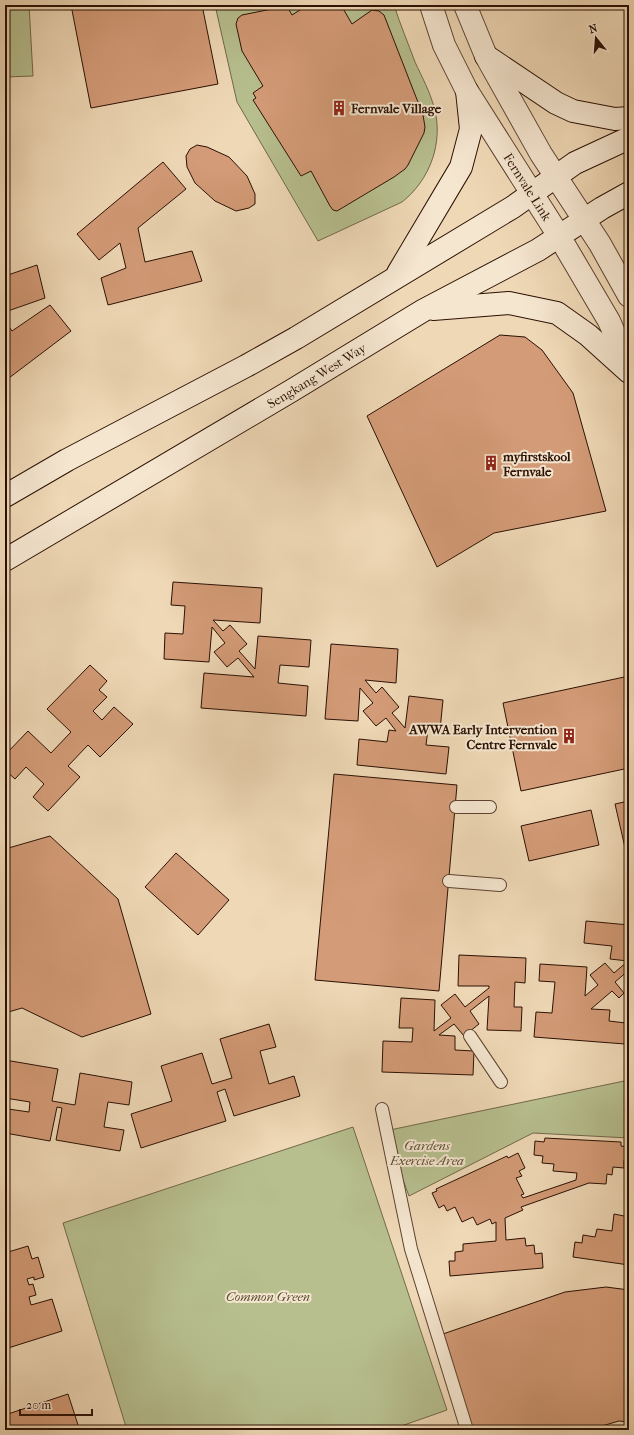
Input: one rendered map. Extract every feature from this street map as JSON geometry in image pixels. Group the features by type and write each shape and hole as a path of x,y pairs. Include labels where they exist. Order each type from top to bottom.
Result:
{"main road":[{"name":"Fernvale Link","path":"431,5 444,45 467,91 559,236 609,321 629,366"},
{"path":"465,5 486,56 542,154 600,244 629,296"},
{"path":"486,56 556,103 573,111 615,119 629,118"},
{"path":"396,276 461,167 471,129 467,91"},
{"path":"5,496 67,460 246,366 296,338 396,276 513,207 575,163 629,138"},
{"name":"Sengkang West Way","path":"5,560 291,392 424,310 538,250 602,208 629,193"},
{"path":"424,310 509,303 557,313 588,335 629,372"}],"lane":[{"path":"456,808 490,807"},
{"path":"449,881 500,885"},
{"path":"470,1036 501,1082"},
{"path":"382,1109 411,1249 467,1430"}],"green space":[{"path":"5,5 29,5 33,76 5,77"},
{"name":"Fernvale Village","path":"215,5 394,5 415,62 426,84 437,120 436,147 432,159 427,172 412,193 402,202 318,241 237,102"},
{"name":"Gardens Exercise Area","path":"629,1080 629,1138 533,1133 409,1196 385,1131"},
{"name":"Common Green","path":"353,1127 447,1410 390,1430 127,1430 63,1223"}],"building":[{"path":"71,5 202,5 218,84 91,108"},
{"name":"Fernvale Village","path":"308,5 341,5 352,24 372,10 379,11 384,15 423,115 425,127 424,133 405,169 337,211 333,210 330,206 311,171 301,176 253,100 256,98 253,93 263,86 242,51 236,24 238,18 242,15 287,6 292,15"},
{"path":"197,145 207,147 229,157 247,176 255,194 255,204 249,208 236,211 215,201 195,183 187,167 186,156 190,149"},
{"path":"163,162 186,189 138,228 145,262 192,251 202,281 108,305 101,278 126,268 120,243 99,260 77,234"},
{"path":"37,265 45,298 5,312 5,276"},
{"path":"50,305 71,331 5,381 5,339 7,337 5,335 5,321 12,331"},
{"name":"myfirstskool Fernvale","path":"500,335 525,337 542,350 573,393 606,511 494,533 437,567 367,416"},
{"path":"173,582 262,588 260,623 213,620 223,631 230,625 247,644 239,651 255,669 258,636 311,640 309,667 280,665 278,683 308,686 306,716 201,708 204,673 254,677 238,658 227,667 214,652 225,643 212,627 209,662 164,659 165,633 183,634 185,606 171,605"},
{"path":"331,644 398,649 396,683 365,680 376,693 382,687 399,707 392,713 405,728 409,696 443,700 440,730 428,729 426,745 449,747 446,774 357,765 359,739 387,742 389,730 396,731 386,718 376,726 363,711 373,703 360,688 358,721 325,719"},
{"path":"90,665 107,681 99,690 107,697 93,711 102,720 114,707 133,724 100,757 88,745 68,766 80,777 48,811 33,797 44,784 26,767 15,779 5,770 5,755 28,731 51,753 71,732 47,709"},
{"name":"AWWA Early Intervention Centre Fernvale","path":"629,676 629,768 521,791 503,703"},
{"path":"334,774 457,785 439,991 315,980"},
{"path":"629,801 629,852 626,852 615,804"},
{"path":"591,810 599,845 529,861 521,826"},
{"path":"50,836 118,899 151,1014 82,1037 22,1008 5,1013 5,849"},
{"path":"176,853 229,900 198,935 145,887"},
{"path":"586,921 629,925 629,970 615,982 624,993 619,998 612,991 591,1009 610,1010 609,1021 626,1023 625,1044 534,1037 536,1012 552,1013 555,982 539,981 540,964 587,967 585,996 598,985 590,975 605,963 614,973 628,961 610,959 612,946 584,943"},
{"path":"459,955 526,958 525,983 515,982 514,1007 522,1007 521,1031 487,1030 489,996 470,1011 479,1024 464,1036 454,1024 439,1035 455,1036 455,1050 474,1051 473,1075 382,1072 383,1041 412,1042 413,1028 399,1028 401,998 435,1000 434,1031 451,1018 441,1005 455,994 465,1007 489,988 489,986 458,986"},
{"path":"269,1024 276,1047 260,1051 269,1084 294,1076 300,1096 234,1116 225,1089 217,1092 226,1121 141,1148 131,1114 172,1101 161,1066 202,1053 212,1084 232,1078 220,1039"},
{"path":"5,1060 58,1069 52,1101 75,1105 80,1073 132,1082 129,1105 108,1102 104,1127 124,1130 120,1151 56,1140 62,1108 57,1107 50,1141 5,1133 8,1109 29,1112 30,1102 5,1098"},
{"path":"545,1138 621,1142 621,1146 629,1147 629,1161 624,1160 624,1168 613,1167 612,1175 607,1174 606,1184 589,1183 521,1207 523,1210 505,1218 506,1240 525,1238 526,1246 534,1245 535,1254 542,1253 543,1268 450,1276 449,1261 455,1261 455,1252 463,1251 463,1244 496,1241 496,1222 492,1224 490,1219 477,1225 473,1217 462,1222 455,1207 447,1211 444,1205 439,1208 432,1193 437,1191 436,1189 507,1156 508,1158 518,1153 525,1168 519,1171 522,1176 516,1178 524,1194 521,1195 523,1198 576,1180 577,1173 553,1171 554,1164 542,1163 543,1156 534,1155 535,1141 544,1142"},
{"path":"614,1214 629,1217 629,1265 573,1257 575,1242 582,1243 583,1235 595,1237 597,1229 612,1231"},
{"path":"28,1246 32,1259 38,1257 44,1277 34,1280 34,1277 27,1279 29,1285 33,1284 36,1295 29,1297 31,1305 52,1299 62,1331 5,1349 5,1302 7,1301 7,1297 5,1298 5,1253"},
{"path":"606,1287 629,1290 629,1422 619,1421 588,1430 472,1430 440,1335 565,1292"},
{"path":"68,1394 79,1428 72,1430 5,1430 5,1415"}],"place":[{"name":"Fernvale Village","path":"339,108"},
{"name":"myfirstskool Fernvale","path":"491,463"},
{"name":"AWWA Early Intervention Centre Fernvale","path":"569,736"}]}
